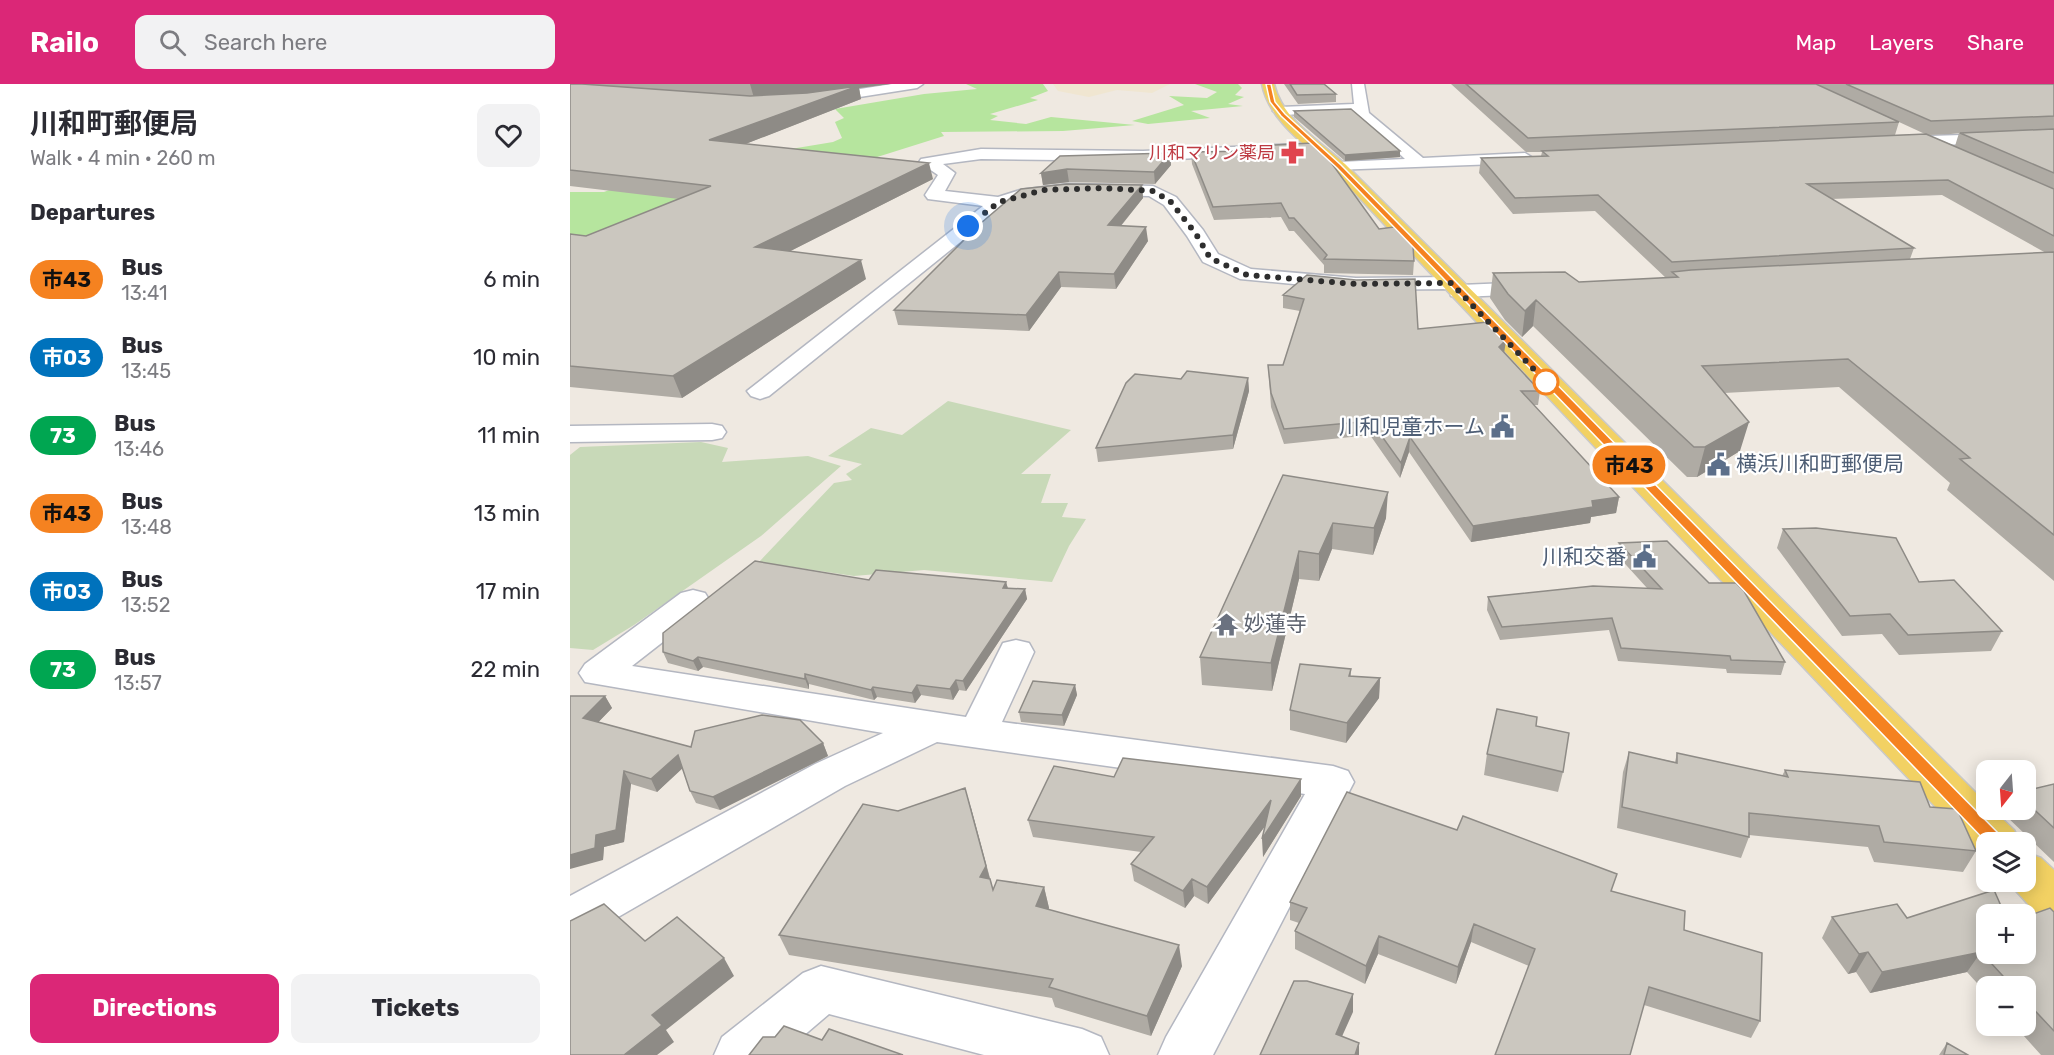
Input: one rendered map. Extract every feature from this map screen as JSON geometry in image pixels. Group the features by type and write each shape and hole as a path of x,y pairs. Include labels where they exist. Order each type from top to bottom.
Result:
{"main road":[{"path":"1268,84 1272,102 1280,111 1339,167 1987,832"},
{"path":"2036,882 2054,900"}],"street":[{"path":"801,102 877,87 917,84"},
{"path":"1358,84 1362,114 1419,163"},
{"path":"1280,111 1362,108"},
{"path":"1893,127 1957,156"},
{"path":"1877,143 2054,136"},
{"path":"999,202 934,195 947,172 927,162 981,154 1143,156 1320,149"},
{"path":"1339,167 1545,158"},
{"path":"760,391 999,202 1020,195 1061,189 1153,191 1170,201 1196,234 1210,258 1247,275 1356,284 1555,288"},
{"path":"570,434 712,432"},
{"path":"693,601 598,673 933,727 1333,782 1185,1055"},
{"path":"978,732 1016,652"},
{"path":"574,915 830,775 933,727"},
{"path":"741,1055 822,989 1082,1055"}],"shaded area":[{"path":"1053,84 1170,84 1152,93 1117,90 1089,97 1058,91"}],"green space":[{"path":"966,84 1043,84 1048,91 1030,98 1038,100 990,114 998,116 990,120 1026,124 1051,117 1135,125 1063,131 941,132 944,136 874,158 685,196 570,252 570,192 604,192 664,170 833,142 842,138 835,122 844,118 835,109 924,94 977,89"},
{"path":"1195,84 1238,84 1242,88 1235,95 1244,97 1228,104 1243,106 1191,111 1210,118 1148,124 1132,121 1184,105 1169,96 1207,98 1217,92"},
{"path":"948,401 1071,430 1021,474 1051,474 1041,503 1068,503 1062,517 1086,519 1069,546 1052,582 924,570 854,576 759,562 834,483 852,480 846,474 862,464 828,456 871,428 902,435"},
{"path":"701,442 728,448 722,462 808,456 841,466 761,536 634,625 593,650 570,648 570,455 580,447"}],"building":[{"path":"570,84 750,96 807,93 858,86 709,140 929,163 755,247 861,260 673,376 570,366 570,234 586,236 711,186 570,170"},
{"path":"1290,84 1324,84 1336,94 1297,95"},
{"path":"1466,84 1816,84 1899,122 1528,138"},
{"path":"1846,84 2054,84 2054,116 1931,121"},
{"path":"1351,109 1400,151 1345,155 1294,111"},
{"path":"2054,129 2054,173 1960,133"},
{"path":"1926,134 2054,189 2054,236 1948,180 1807,184 1914,248 1672,262 1598,195 1515,198 1481,158 1548,156 1542,151"},
{"path":"1312,143 1325,154 1379,229 1394,227 1413,246 1414,261 1324,259 1327,255 1294,218 1289,218 1281,203 1213,207 1191,152 1254,151 1255,146"},
{"path":"1170,153 1154,172 1067,169 1041,173 1060,156"},
{"path":"1067,184 1142,185 1108,225 1146,227 1114,274 1059,272 1026,315 894,310 981,223 1021,189"},
{"path":"2054,252 2054,535 1960,459 1970,458 1848,359 1702,366 1749,422 1705,447 1694,447 1536,300 1525,311 1508,294 1493,273 1565,272 1579,282 1678,277 1672,272 1691,270"},
{"path":"1307,275 1356,280 1415,279 1418,329 1488,322 1506,340 1499,347 1540,391 1521,391 1619,497 1592,501 1593,507 1473,526 1410,437 1401,463 1371,421 1284,429 1271,393 1268,365 1283,365 1304,299 1283,295"},
{"path":"1187,371 1248,378 1233,435 1096,448 1126,383 1135,374 1181,379"},
{"path":"1283,475 1388,492 1374,528 1333,523 1319,554 1299,551 1271,663 1200,657"},
{"path":"1816,528 1896,538 1919,582 1954,580 2002,631 1908,635 1890,614 1850,616 1783,529"},
{"path":"1667,541 1709,583 1736,583 1744,591 1785,662 1731,660 1730,656 1621,648 1612,618 1502,627 1488,597 1593,586 1662,589 1619,543"},
{"path":"755,561 869,580 876,570 1006,582 1003,588 1025,589 963,681 956,680 950,689 917,685 912,693 873,687 871,690 805,674 805,679 698,657 693,661 663,652 663,633"},
{"path":"1300,664 1351,669 1349,676 1380,678 1347,723 1290,710"},
{"path":"1033,681 1075,685 1062,715 1019,712"},
{"path":"570,696 605,696 583,718 691,747 695,731 762,715 800,720 823,743 713,797 690,791 678,755 651,779 624,771 616,830 596,835 595,848 570,855"},
{"path":"1497,709 1537,717 1536,726 1569,733 1563,772 1487,754"},
{"path":"1629,752 1677,763 1677,753 1788,777 1785,770 1920,782 1930,807 1957,809 1976,851 1884,842 1879,826 1749,813 1749,837 1622,807"},
{"path":"1123,758 1301,779 1262,839 1271,800 1207,887 1192,879 1183,891 1131,864 1154,837 1028,820 1054,766 1114,777"},
{"path":"2054,784 2054,828 2036,811 2036,788"},
{"path":"965,788 986,866 980,877 990,879 993,890 997,880 1044,887 1036,906 1179,945 1147,1016 1049,987 1053,979 779,935 863,804 898,811"},
{"path":"1347,792 1457,830 1463,816 1617,874 1611,891 1685,911 1684,930 1762,953 1760,1021 1649,987 1630,1055 1495,1055 1535,949 1474,924 1458,967 1379,936 1366,966 1295,931 1307,908 1290,902"},
{"path":"1988,892 1995,892 2000,904 1976,904 1976,953 1882,972 1868,952 1859,954 1832,917 1897,904 1907,918"},
{"path":"604,904 645,941 677,917 724,958 652,1015 662,1025 624,1055 570,1055 570,921"},
{"path":"2050,908 2054,912 2054,1031 2036,1012 2036,976 2003,976 1992,964 2036,964 2036,913"},
{"path":"1294,981 1307,981 1353,994 1336,1034 1359,1043 1355,1055 1260,1055"},
{"path":"784,1026 822,1040 829,1029 903,1055 749,1055 763,1037 775,1037"},
{"path":"1947,1043 1968,1055 1944,1055"}],"bus line":[{"name":"市43","path":"1268,84 1272,102 1283,115 1339,167 1987,832"}],"place":[{"name":"川和マリン薬局","path":"1293,153"},
{"name":"川和児童ホーム","path":"1503,427"},
{"name":"横浜川和町郵便局","path":"1718,464"},
{"name":"川和交番","path":"1644,557"},
{"name":"妙蓮寺","path":"1226,624"}],"route":[{"path":"968,226 999,202 1044,190 1103,188 1153,191 1170,201 1196,234 1210,258 1247,275 1296,281 1356,284 1451,283 1546,382"}]}
